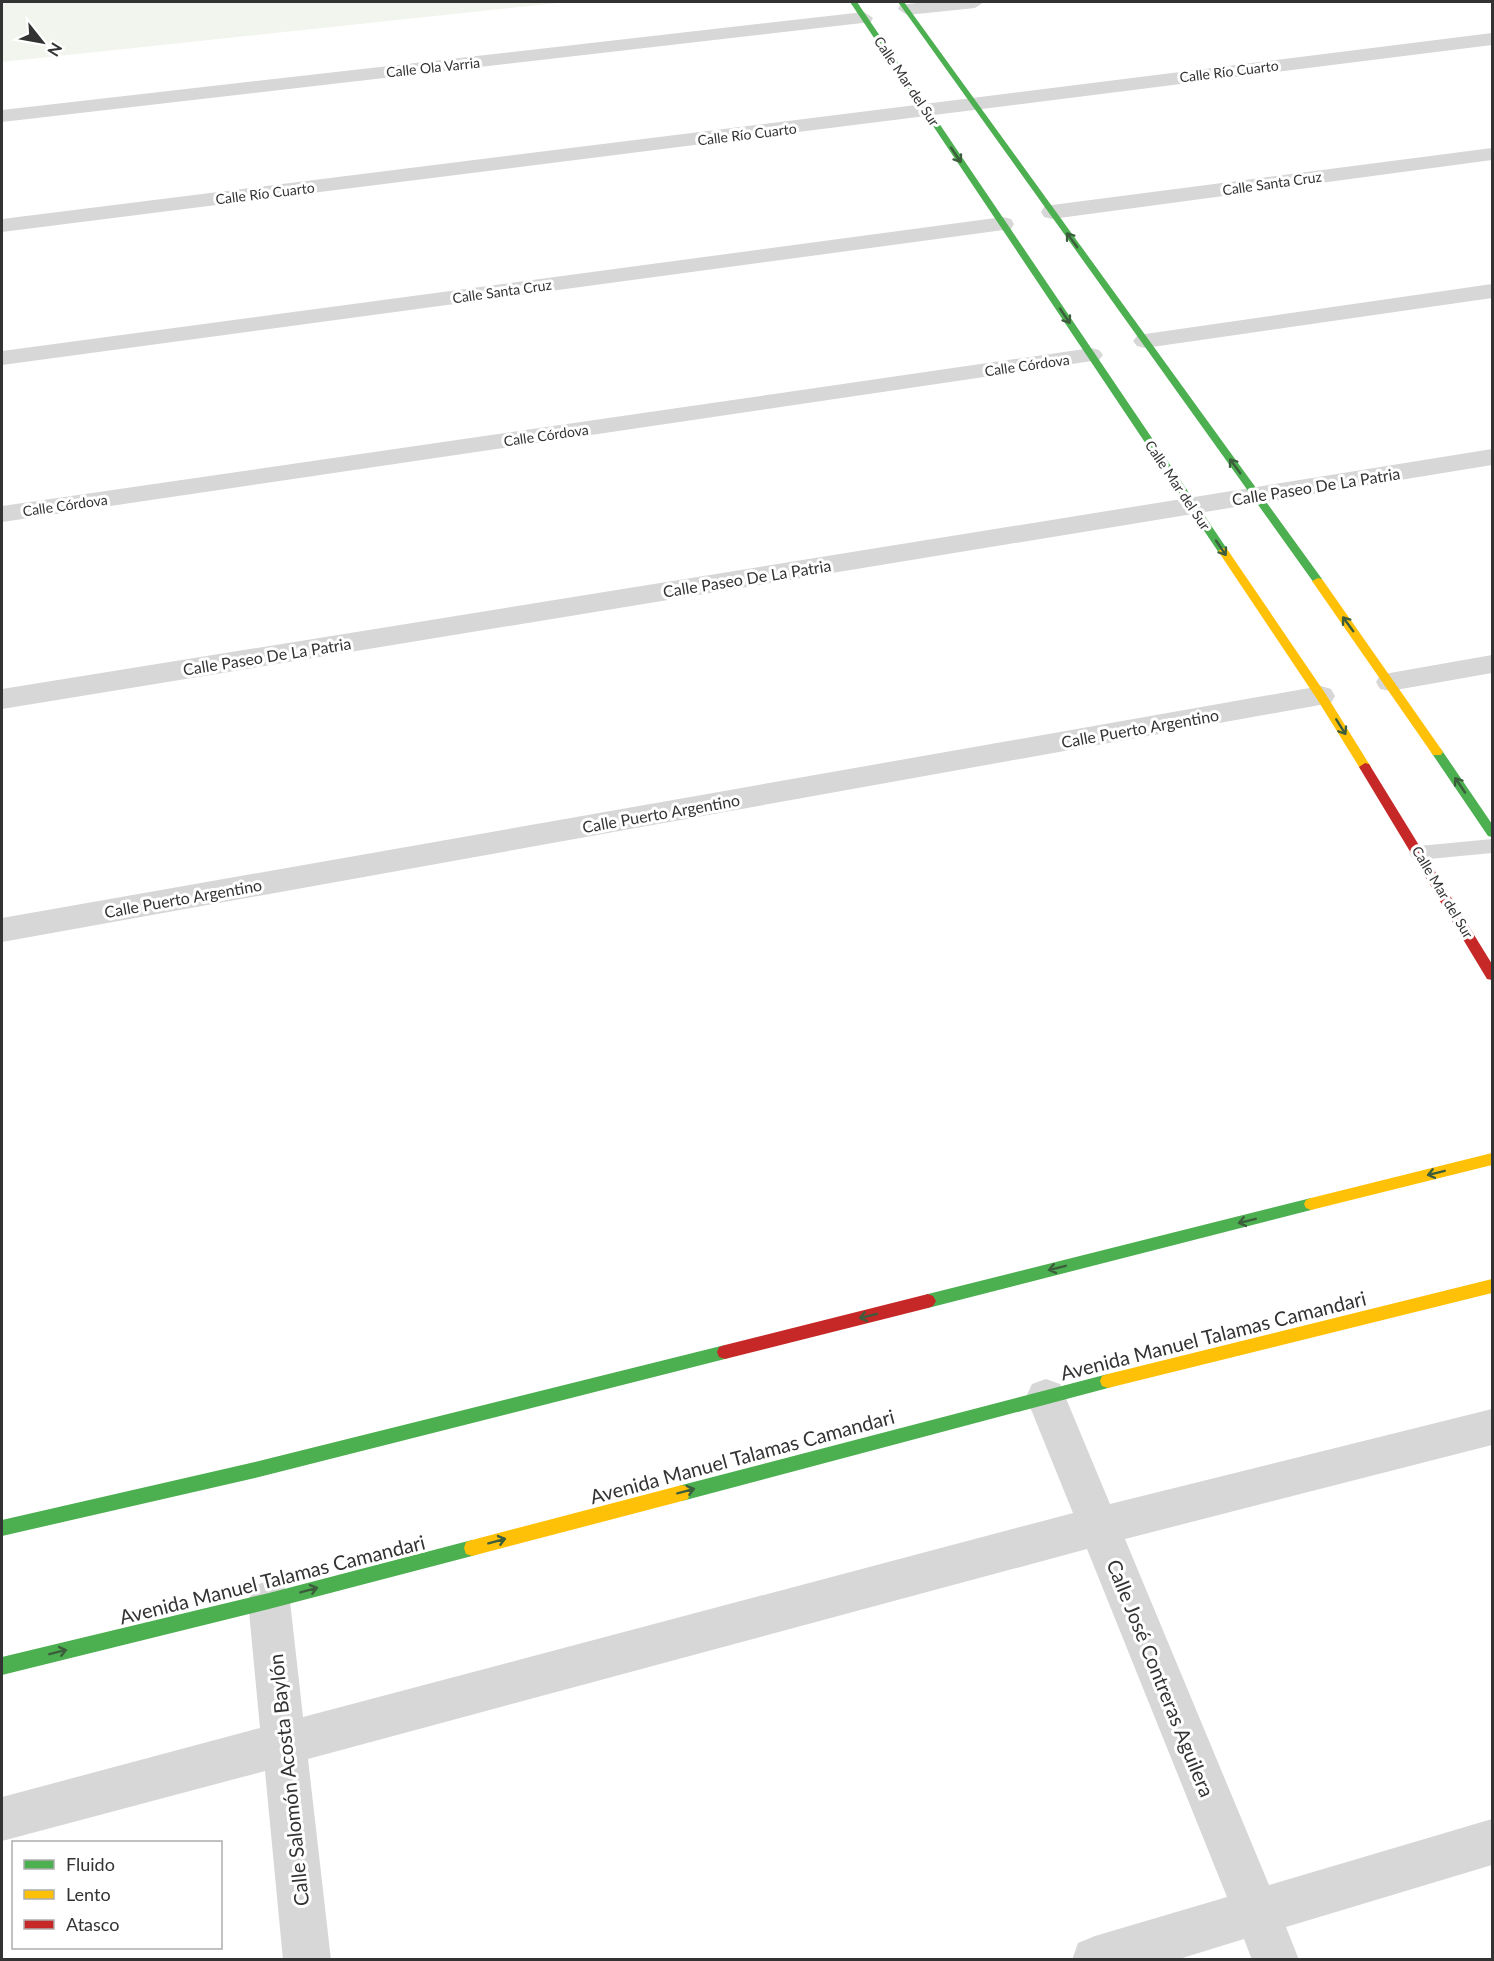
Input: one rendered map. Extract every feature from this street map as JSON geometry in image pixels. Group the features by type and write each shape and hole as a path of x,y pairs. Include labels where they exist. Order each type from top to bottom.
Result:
{"street":[{"name":"Calle Mar del Sur","path":"853,2 1321,696 1492,975"},
{"path":"904,5 975,2"},
{"path":"904,5 1390,682 1492,833"},
{"name":"Calle Ola Varria","path":"2,116 864,18"},
{"name":"Calle Río Cuarto","path":"2,226 927,111 974,102 1492,39"},
{"name":"Calle Santa Cruz","path":"1052,212 1492,154"},
{"name":"Calle Santa Cruz","path":"2,358 1003,224"},
{"path":"1145,341 1492,291"},
{"name":"Calle Córdova","path":"2,514 1091,355"},
{"name":"Calle Paseo De La Patria","path":"2,699 1492,457"},
{"path":"1390,682 1492,664"},
{"name":"Calle Puerto Argentino","path":"2,930 1321,696"},
{"path":"2,1528 267,1467 1492,1159"},
{"name":"Avenida Manuel Talamas Camandari","path":"2,1666 268,1601 1046,1396 1492,1286"},
{"name":"Calle José Contreras Aguilera","path":"1046,1396 1276,1959"},
{"path":"2,1819 1099,1526 1492,1427"},
{"name":"Calle Salomón Acosta Baylón","path":"268,1601 307,1959"},
{"path":"1095,1959 1492,1842"}],"lane":[{"path":"1419,853 1492,846"}],"shaded area":[{"path":"2,2 567,2 2,62"}],"traffic: fast":[{"path":"853,2 1223,551"},
{"path":"901,2 1318,581"},
{"path":"1437,752 1492,833"},
{"path":"928,1301 1311,1204"},
{"path":"2,1528 255,1470 725,1352"},
{"path":"682,1493 1108,1381"},
{"path":"2,1666 269,1601 472,1548"}],"traffic: slow":[{"path":"1223,551 1321,696 1365,767"},
{"path":"1318,581 1437,752"},
{"path":"1311,1204 1492,1159"},
{"path":"1108,1381 1492,1286"},
{"path":"472,1548 682,1493"}],"traffic: jam":[{"path":"1365,767 1492,975"},
{"path":"725,1352 928,1301"}]}
